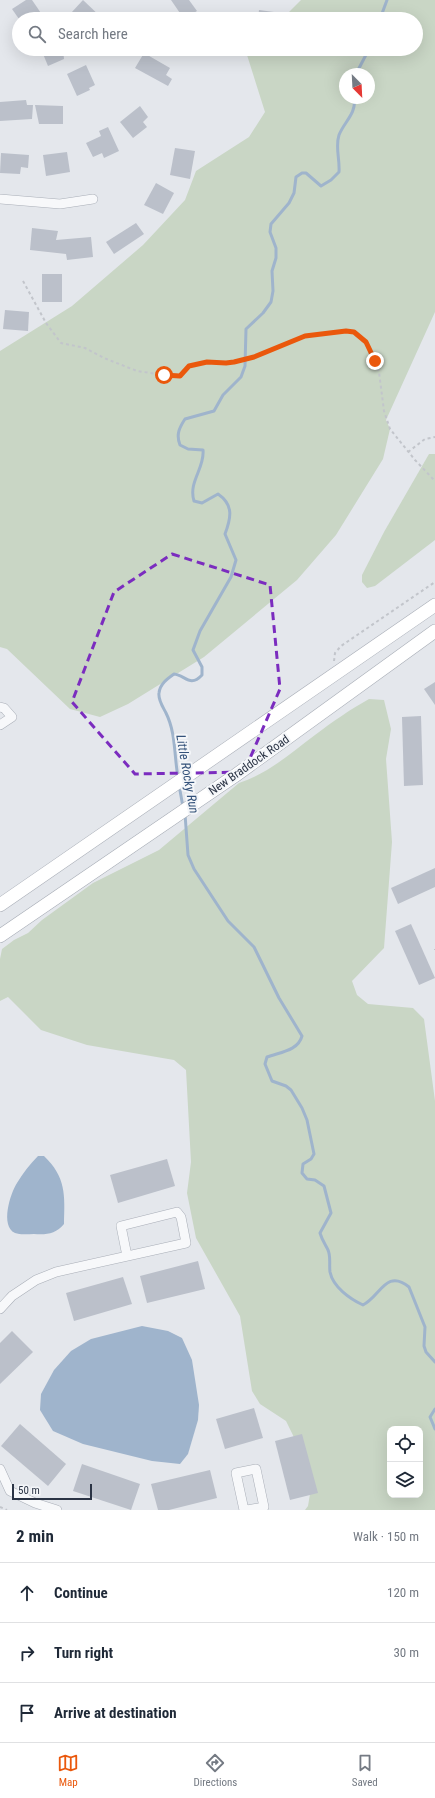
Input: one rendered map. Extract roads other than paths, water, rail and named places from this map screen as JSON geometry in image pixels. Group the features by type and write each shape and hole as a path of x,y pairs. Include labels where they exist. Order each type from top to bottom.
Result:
{"main road":[{"path":"0,905 435,605"},
{"name":"New Braddock Road","path":"0,936 236,775 435,631"}],"street":[{"path":"0,199 60,204 93,198"},
{"path":"0,707 4,708 12,717 0,725"},
{"path":"0,1309 12,1296 36,1280 56,1272 186,1243 181,1217 177,1212 121,1226 127,1256"},
{"path":"0,1469 10,1491 35,1503 57,1510"},
{"path":"244,1510 236,1474 256,1469 264,1506 248,1510"}],"water":[{"path":"38,1156 44,1156 57,1171 63,1187 64,1224 58,1230 47,1234 17,1234 10,1229 8,1224 7,1217 9,1202 19,1179 29,1165"},
{"path":"142,1326 168,1331 182,1338 192,1360 199,1405 198,1420 188,1454 180,1464 152,1461 83,1444 53,1431 40,1410 41,1394 54,1370 71,1351 91,1339"}],"waterway":[{"name":"Little Rocky Run","path":"383,12 387,0"},
{"name":"Little Rocky Run","path":"359,68 365,56"},
{"name":"Little Rocky Run","path":"178,777 172,728 160,701 160,690 164,682 174,674 191,681 198,679 202,675 202,667 193,650 200,631 231,577 236,560 225,534 230,517 229,507 223,498 218,494 202,503 194,501 193,488 202,463 203,450 188,449 180,445 178,438 179,432 185,419 214,411 223,395 241,377 245,366 246,329 263,313 271,302 273,291 272,271 276,258 276,248 270,232 271,224 289,203 294,193 296,177 302,173 306,173 321,186 331,180 339,172 339,135 352,113 354,104"},
{"name":"Little Rocky Run","path":"179,785 183,807"},
{"name":"Little Rocky Run","path":"185,814 188,855 194,869 228,921 254,947 279,998 302,1036 300,1041 293,1048 267,1057 265,1064 272,1081 286,1086 291,1090 302,1108 307,1120 314,1154 311,1159 303,1164 302,1173 307,1179 315,1180 324,1186 331,1213 320,1233 329,1252 330,1272 332,1277 343,1292 363,1305 389,1282 401,1282 409,1287 425,1327 424,1346 426,1352 435,1362"},
{"name":"Little Rocky Run","path":"435,1409 430,1417 435,1429"}]}
